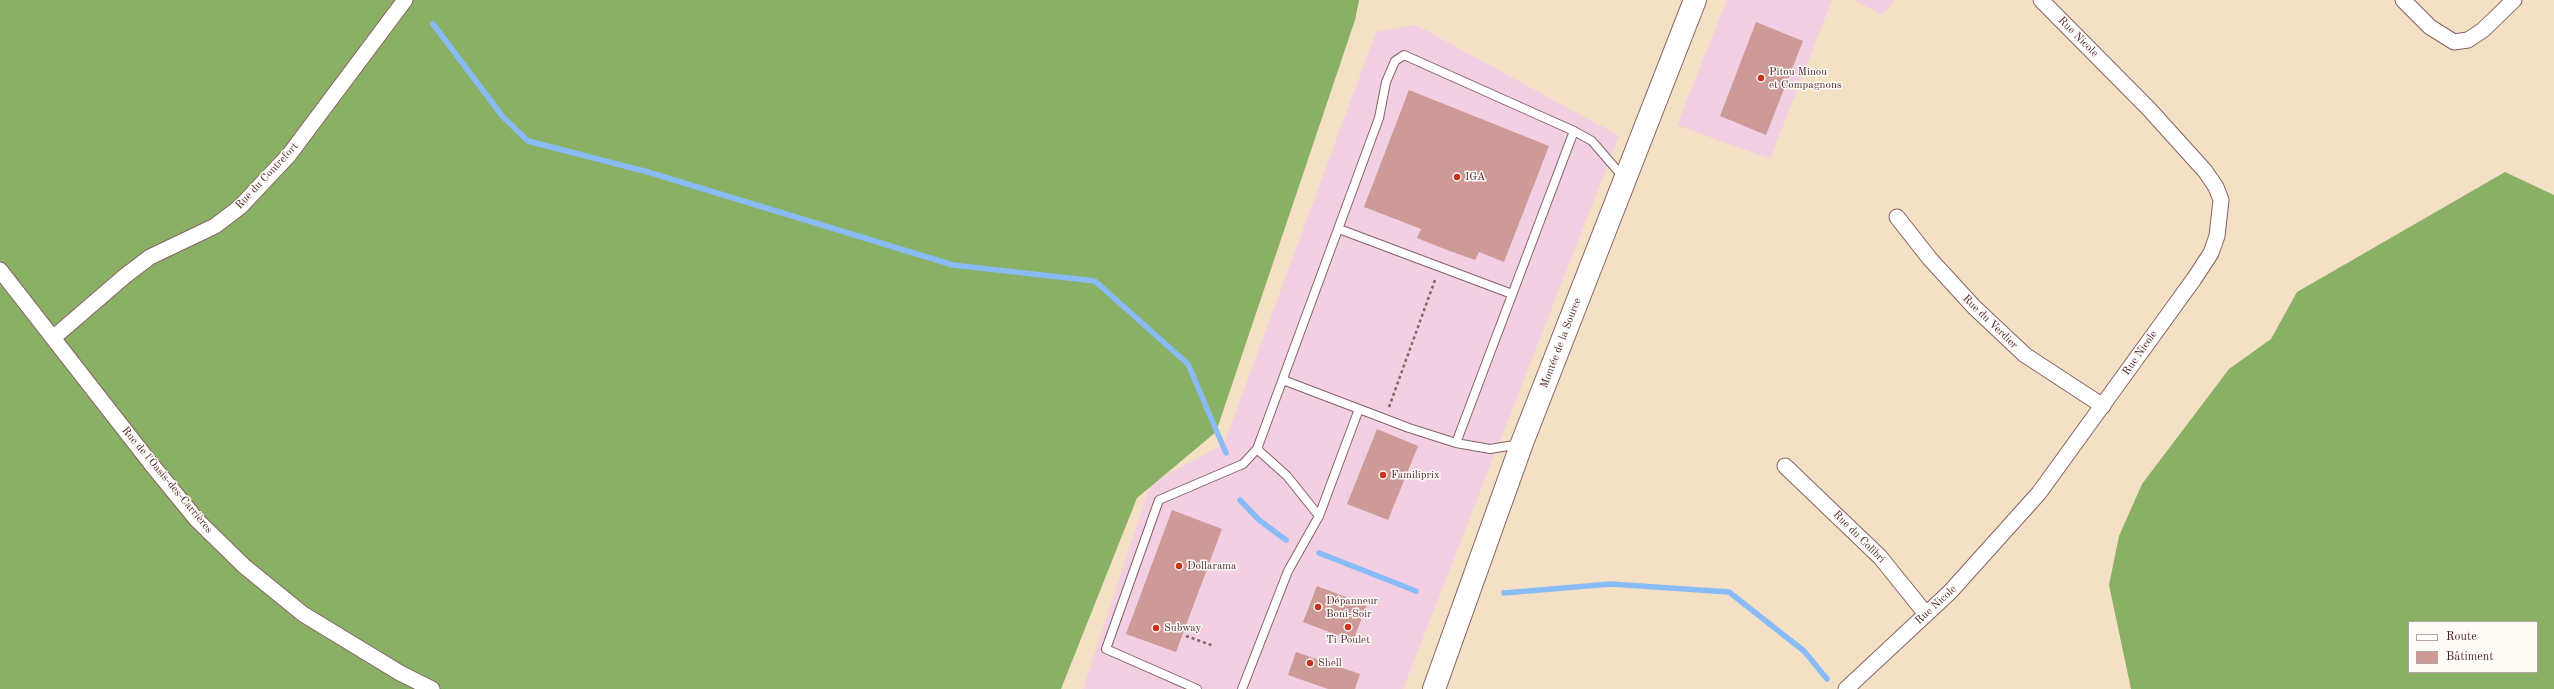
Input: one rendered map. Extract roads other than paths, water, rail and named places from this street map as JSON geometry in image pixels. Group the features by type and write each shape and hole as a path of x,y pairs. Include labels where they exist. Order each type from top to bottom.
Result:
{"main road":[{"name":"Montée de la Source","path":"1434,689 1522,443 1695,0"}],"street":[{"name":"Rue du Contrefort","path":"53,338 125,276 150,257 215,226 240,207 289,155 405,0"},
{"name":"Rue Nicole","path":"1846,689 1950,592 2013,525 2039,494 2211,253 2217,236 2221,200 2216,187 2193,157 2041,0"},
{"path":"2403,0 2430,27 2454,42 2468,40 2483,30 2514,0"},
{"name":"Rue du Verdier","path":"1897,216 1930,259 1974,307 2025,356 2103,406"},
{"name":"Rue de l'Oasis-des-Carrières","path":"0,270 198,520 244,566 303,614 400,673 432,689"},
{"name":"Rue du Colibri","path":"1785,466 1880,557 1926,614"}],"lane":[{"path":"1197,689 1106,649 1159,500 1244,464 1257,449 1379,118 1386,82 1391,68 1399,57 1404,55 1574,130 1592,140 1625,179"},
{"path":"1456,443 1574,130"},
{"path":"1339,229 1512,294"},
{"path":"1283,380 1384,419 1456,443 1490,449 1522,443"},
{"path":"1242,689 1288,571 1320,516 1359,409"},
{"path":"1257,449 1287,476 1320,516"}],"waterway":[{"path":"433,24 503,117 528,141 648,172 953,265 1095,281 1188,364 1226,453"},
{"path":"1240,500 1259,520 1286,540"},
{"path":"1319,553 1416,591"},
{"path":"1504,593 1611,584 1729,592 1804,651 1827,679"}],"place":[{"name":"Pitou Minou et Compagnons","path":"1761,78"},
{"name":"IGA","path":"1457,177"},
{"name":"Familiprix","path":"1383,475"},
{"name":"Dollarama","path":"1179,566"},
{"name":"Dépanneur Boni-Soir","path":"1318,607"},
{"name":"Ti Poulet","path":"1348,627"},
{"name":"Subway","path":"1156,628"},
{"name":"Shell","path":"1310,663"}]}
